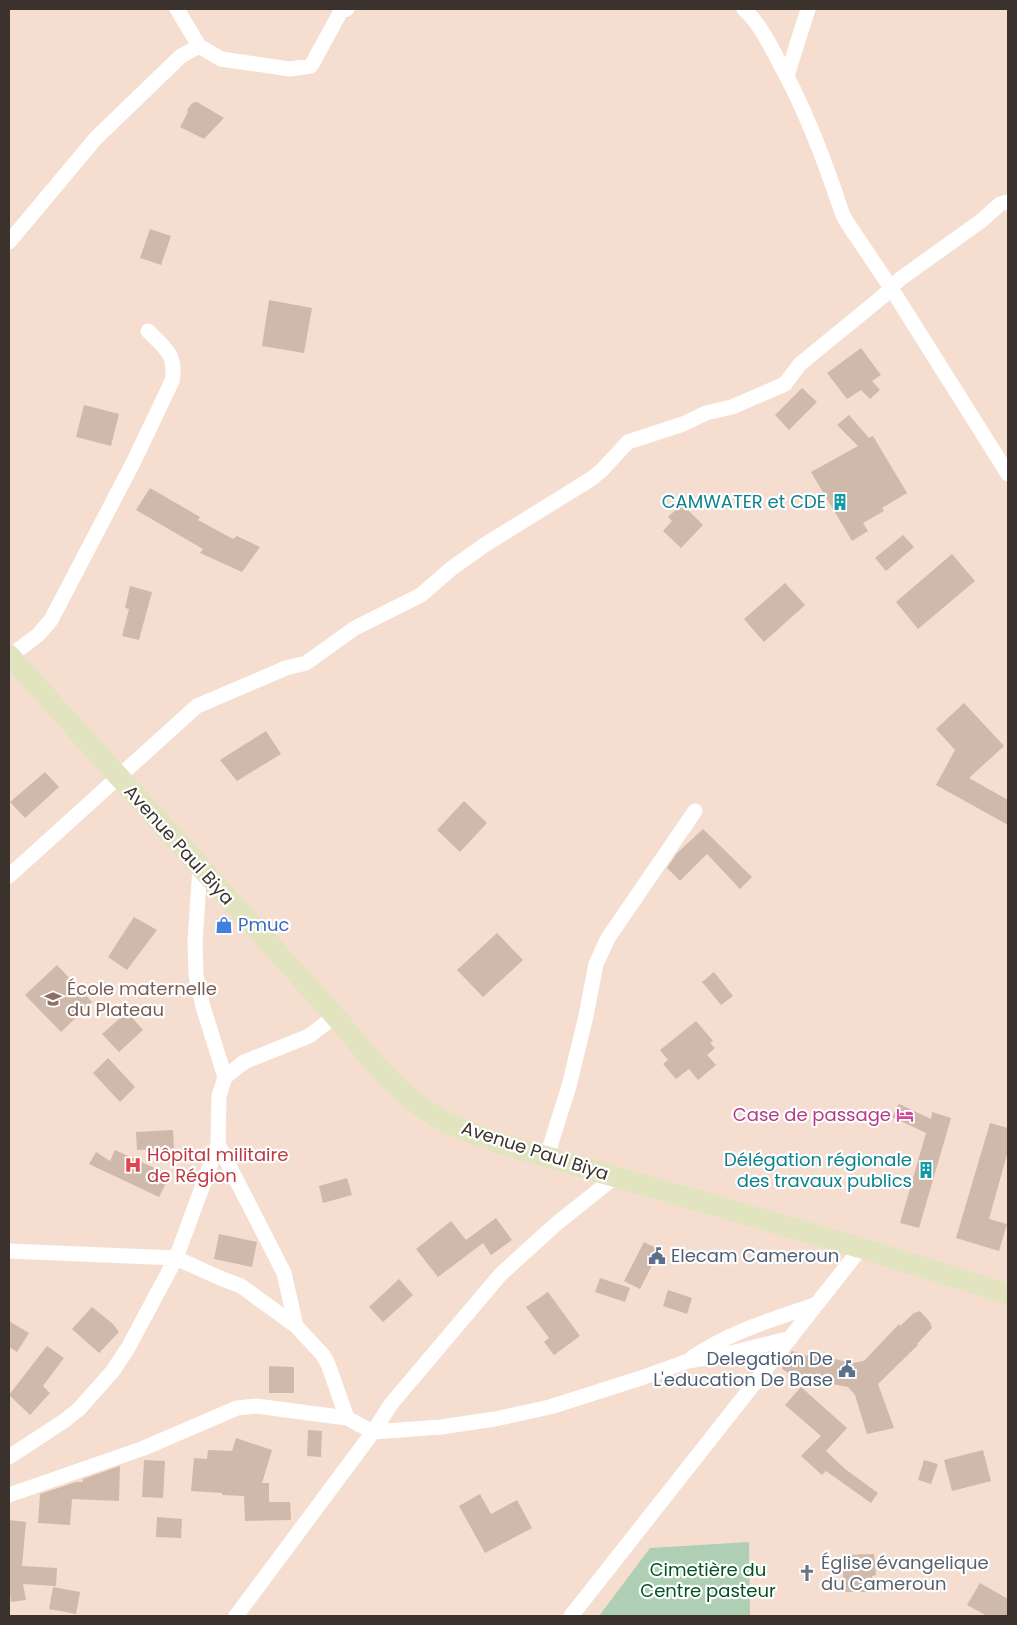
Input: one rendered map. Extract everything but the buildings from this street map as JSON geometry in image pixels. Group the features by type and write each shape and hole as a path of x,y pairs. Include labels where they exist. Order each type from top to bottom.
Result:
{"main road":[{"name":"Avenue Paul Biya","path":"9,656 335,1016 378,1069 431,1113 496,1142 861,1248 1008,1294"}],"street":[{"path":"177,9 199,46 221,59 290,69 311,66 341,11 348,9"},
{"path":"744,9 760,26 808,118 842,213 1008,474"},
{"path":"787,76 808,9"},
{"path":"9,242 96,138 181,56 199,46"},
{"path":"9,876 197,706 286,668 306,663 355,628 422,595 452,568 486,544 591,480 628,442 683,424 706,413 732,407 785,384 800,364 900,279 981,221 1000,204 1008,202"},
{"path":"9,656 38,635 51,620 134,461 172,382 174,369 168,350 148,331"},
{"path":"547,1156 569,1086 596,964 601,951 695,811"},
{"path":"200,867 195,942 196,975 203,1007 225,1077"},
{"path":"9,1457 64,1421 96,1392 128,1348 176,1258 218,1144 218,1096 225,1077 244,1062 309,1036 335,1016"},
{"path":"218,1144 284,1273 296,1326"},
{"path":"236,1616 374,1432 391,1404 501,1274 556,1224 615,1177"},
{"path":"571,1616 861,1248"},
{"path":"9,1251 176,1258 241,1286 296,1326 317,1348 328,1364 347,1418"},
{"path":"9,1495 144,1448 237,1408 256,1406 347,1418 374,1432 441,1427 495,1419 550,1407 644,1377 688,1360 734,1333 817,1304"},
{"path":"688,1360 719,1356 791,1338"}],"green space":[{"name":"Cimetière du Centre pasteur","path":"749,1542 750,1616 599,1616 650,1548"}],"place":[{"name":"CAMWATER et CDE","path":"840,502"},
{"name":"Pmuc","path":"224,925"},
{"name":"École maternelle du Plateau","path":"53,999"},
{"name":"Case de passage","path":"905,1115"},
{"name":"Hôpital militaire de Région","path":"133,1165"},
{"name":"Délégation régionale des travaux publics","path":"926,1170"},
{"name":"Elecam Cameroun","path":"657,1256"},
{"name":"Delegation De L'education De Base","path":"847,1369"},
{"name":"Église évangelique du Cameroun","path":"807,1573"}]}
